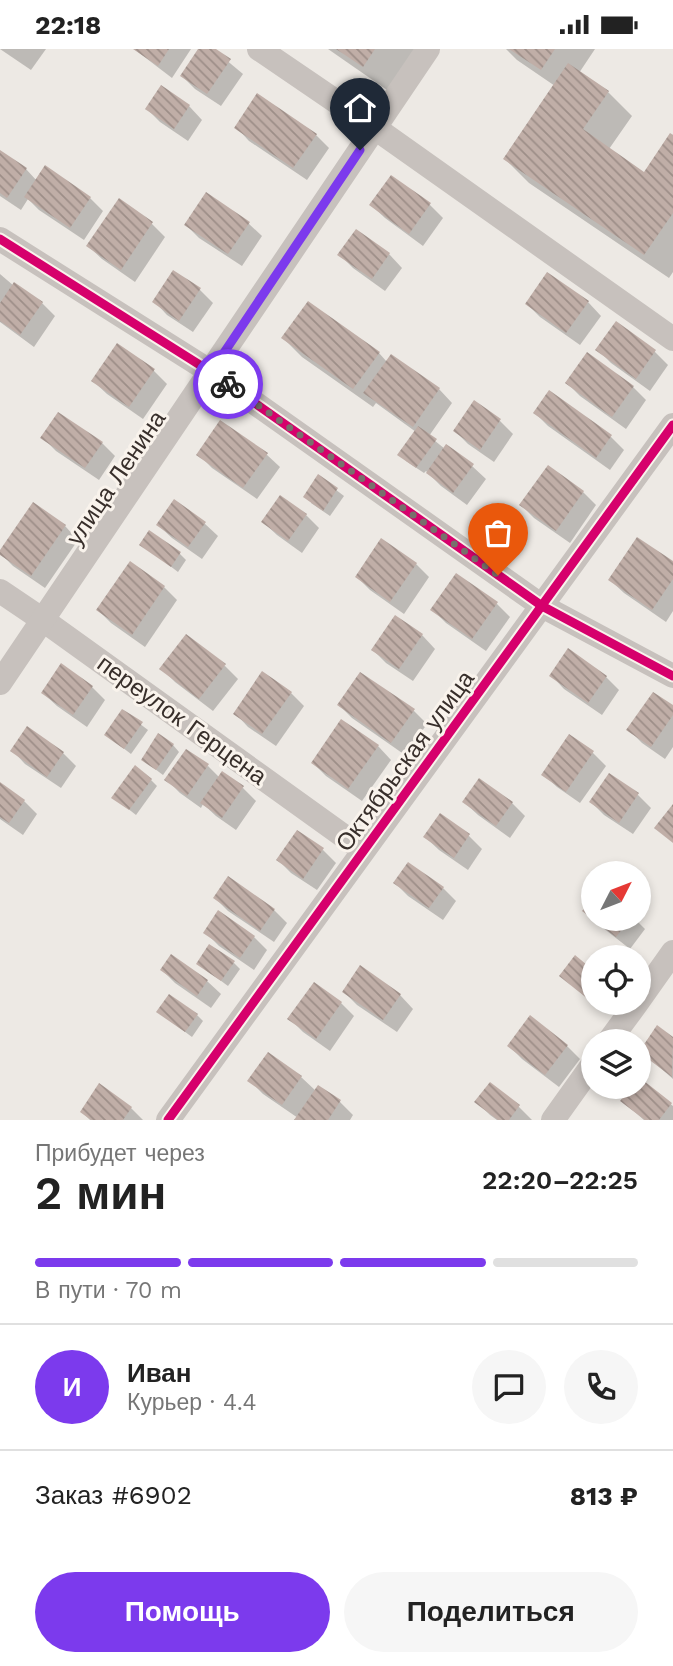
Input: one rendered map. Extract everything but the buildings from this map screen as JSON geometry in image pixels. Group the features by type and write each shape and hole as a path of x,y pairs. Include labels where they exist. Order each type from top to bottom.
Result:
{"street":[{"path":"259,49 673,339"},
{"name":"улица Ленина","path":"0,683 428,49"},
{"path":"0,239 211,372 542,606 673,676"},
{"name":"Октябрьская улица","path":"169,1120 673,425"},
{"name":"переулок Герцена","path":"0,591 363,850"},
{"path":"651,983 673,952"},
{"path":"554,1120 581,1081"}],"cycle path":[{"path":"0,239 211,372 542,606 673,676"},
{"path":"168,1120 673,425"}],"way so far":[{"path":"228,384 498,575"}],"route":[{"path":"228,384 211,372 360,150"}]}
